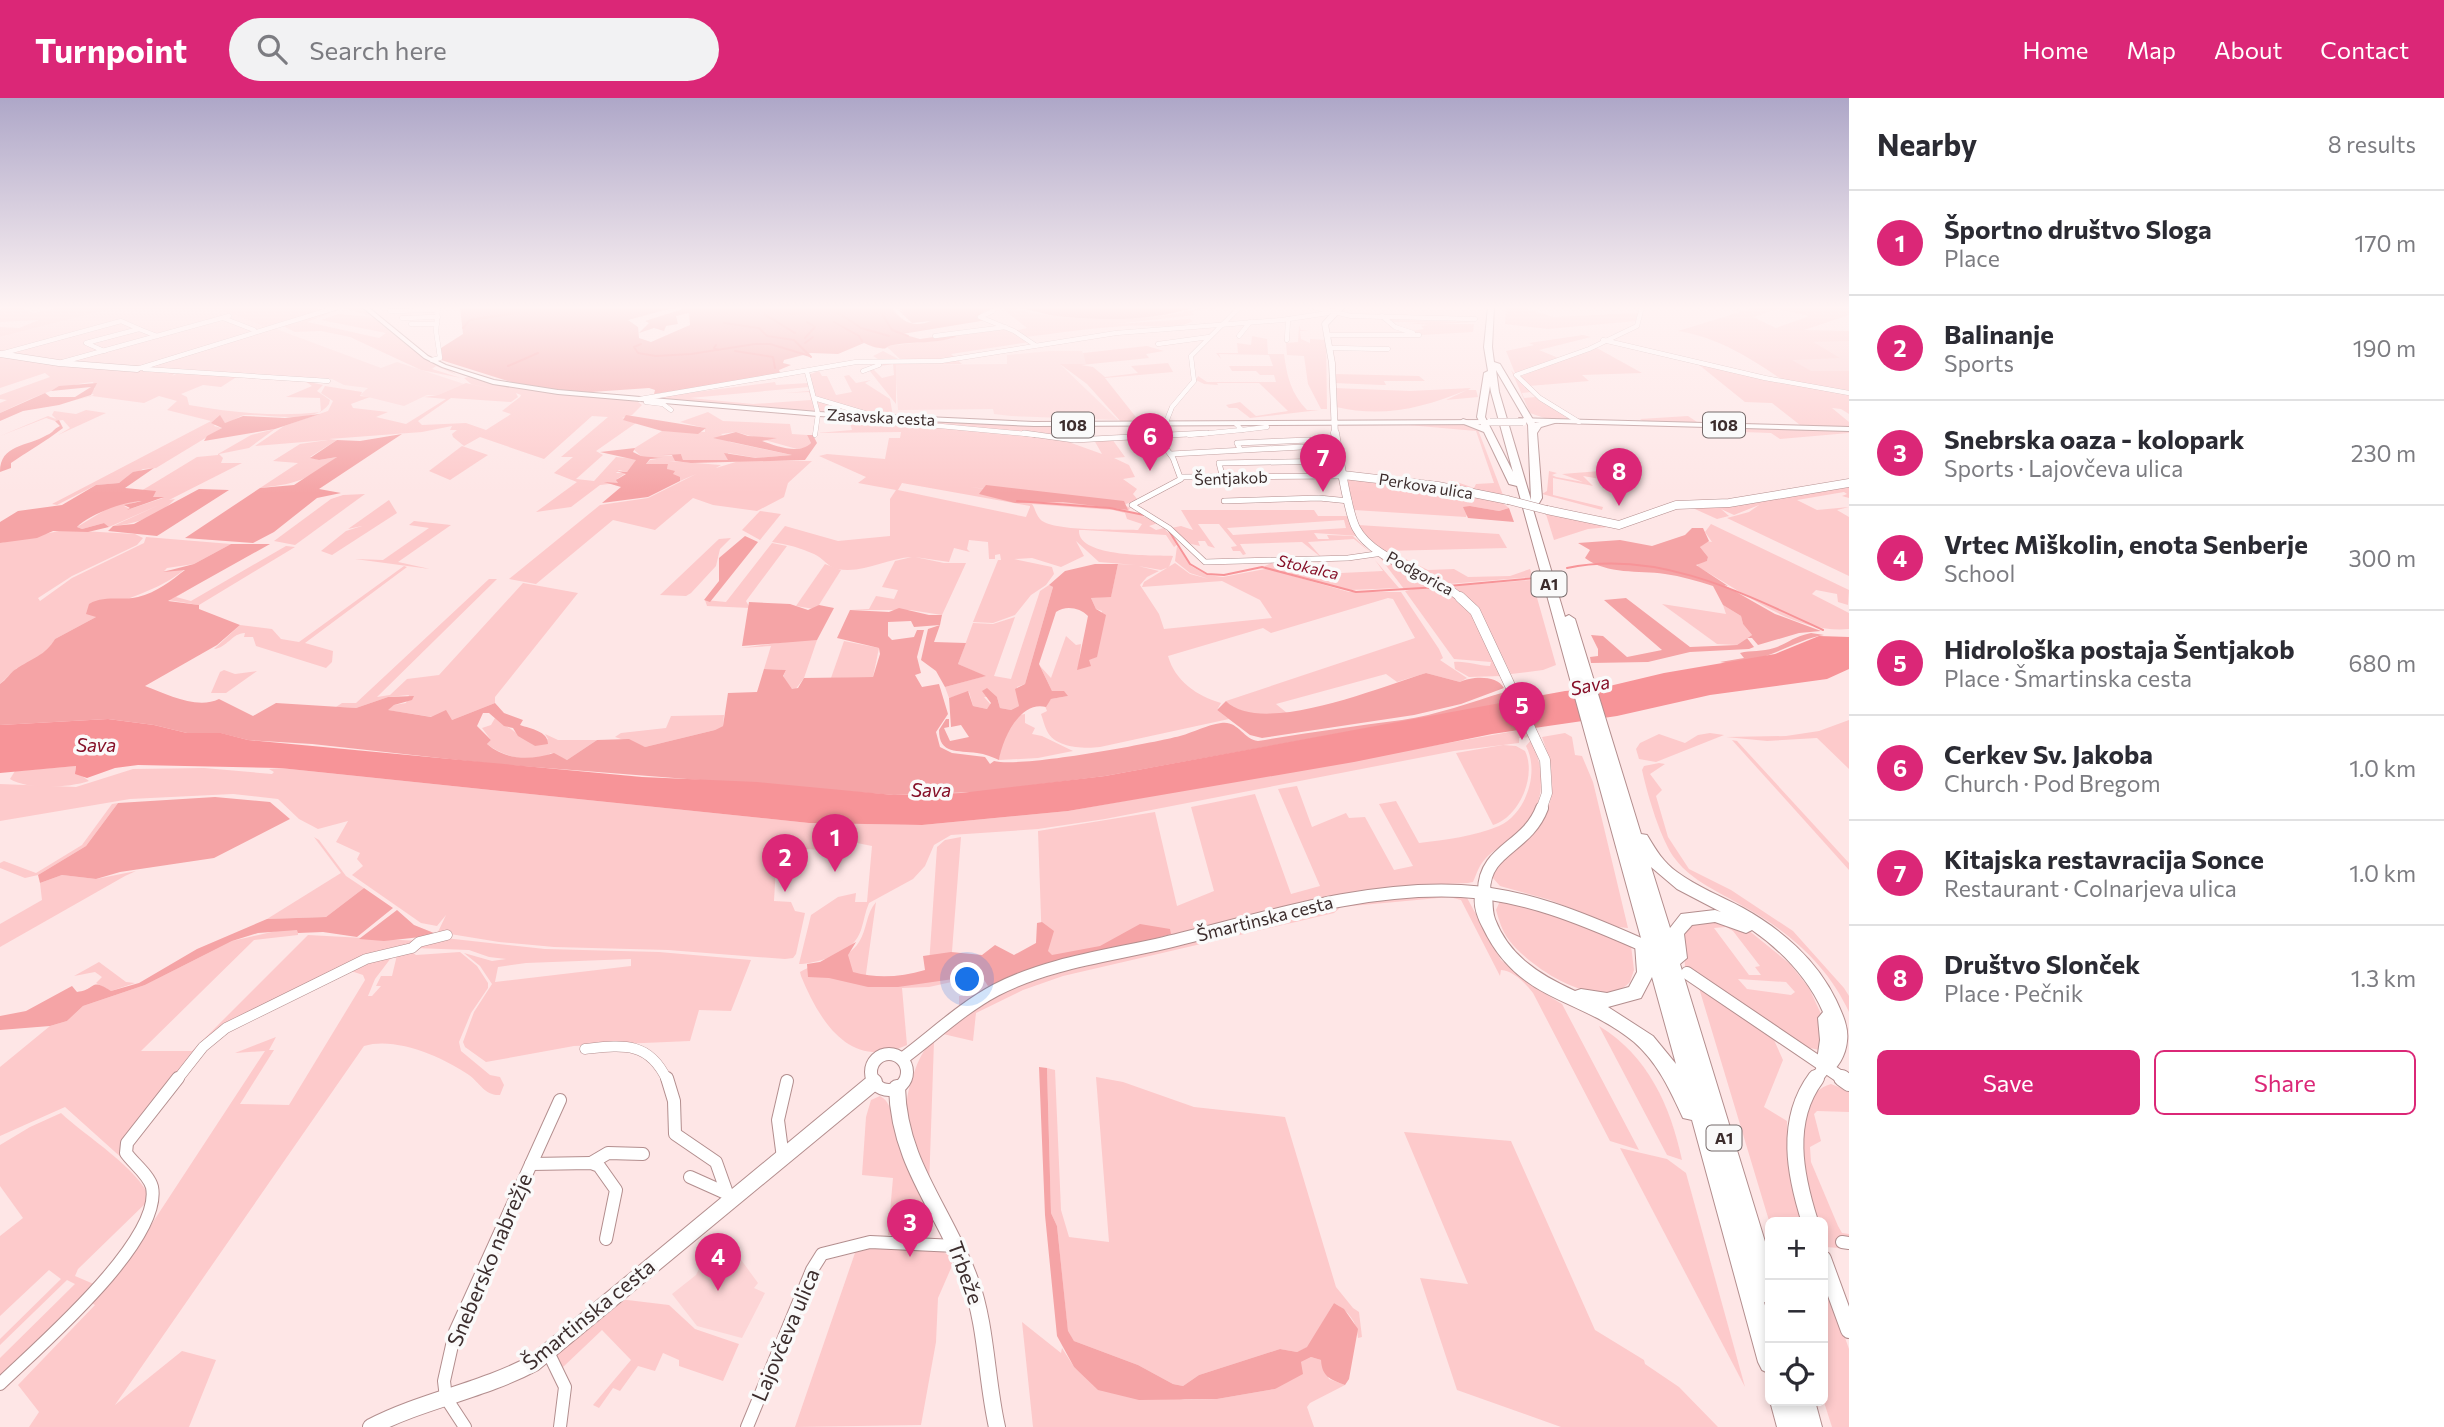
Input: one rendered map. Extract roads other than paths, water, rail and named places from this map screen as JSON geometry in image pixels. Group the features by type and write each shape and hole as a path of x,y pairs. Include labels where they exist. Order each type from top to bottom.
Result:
{"highway":[{"path":"1493,369 1486,423 1522,505 1531,506 1538,498 1528,422 1495,369"},
{"name":"A1","path":"1494,369 1595,727 1642,912 1765,1344"},
{"path":"1528,422 1538,425 1552,421"},
{"path":"1528,422 1552,421"},
{"path":"1463,422 1486,423"},
{"name":"A1","path":"1595,727 1617,779 1682,978 1766,1280"},
{"path":"1617,779 1627,792 1646,848 1661,868 1683,885 1760,927 1788,950 1815,981 1830,1005 1838,1027 1839,1046 1825,1067"},
{"path":"1484,891 1501,935 1521,962 1555,986 1597,999 1623,999 1635,993 1642,985 1647,966 1639,920 1642,912"},
{"path":"1484,891 1482,902 1489,925 1503,951 1515,965 1552,990 1616,1020 1657,1053 1681,1089 1698,1136 1714,1166"},
{"path":"1682,978 1675,938 1683,921 1707,915 1752,929 1791,960 1816,994 1829,1031 1825,1067"},
{"path":"1783,1406 1789,1427"},
{"path":"1804,1406 1810,1427"}],"main road":[{"name":"Zasavska cesta","path":"453,369 514,386 818,414 1034,424 1239,427 1307,423 1333,426"},
{"path":"1331,369 1333,426 1343,475"},
{"path":"1422,421 1528,422"},
{"name":"108","path":"1552,421 1849,429"},
{"path":"1333,426 1353,422 1463,422"},
{"path":"1333,426 1365,422"},
{"name":"Perkova ulica","path":"1343,475 1422,484 1619,525 1676,505 1716,504 1849,483"},
{"name":"Podgorica","path":"1343,475 1359,532 1378,554 1447,586 1475,611 1539,744 1548,776 1543,807 1530,832 1491,863 1484,877 1484,891"},
{"name":"Šmartinska cesta","path":"902,1059 980,1000 1013,982 1370,895 1425,888 1484,891 1557,908 1638,943"},
{"path":"1682,978 1849,1083"},
{"path":"891,1055 902,1059 908,1075 897,1088 884,1088 874,1082 871,1072 875,1062 891,1055"},
{"path":"1808,1217 1796,1177 1795,1118 1809,1086 1825,1067"},
{"name":"Šmartinska cesta","path":"371,1427 403,1411 497,1383 548,1352 729,1196 783,1158 874,1082"},
{"name":"Trbeže","path":"897,1088 896,1100 910,1158 956,1246 979,1311 997,1427"},
{"path":"1828,1273 1849,1330"}],"street":[{"path":"137,369 328,381"},
{"path":"640,399 822,369"},
{"path":"863,371 868,369"},
{"path":"1161,438 1172,407 1194,381 1193,369"},
{"path":"1533,369 1516,375 1540,398 1578,422"},
{"path":"1724,369 1849,393"},
{"path":"807,372 818,414 815,435"},
{"path":"814,398 908,423 977,427 1074,440 1161,438 1239,427 1267,427"},
{"path":"640,399 663,404 671,410"},
{"name":"Šentjakob","path":"1161,438 1181,479 1343,475"},
{"path":"1240,449 1236,443 1309,440"},
{"path":"1171,454 1302,447"},
{"path":"1223,479 1220,463 1340,461"},
{"path":"1181,479 1132,505 1173,531 1205,562 1378,554"},
{"path":"1224,501 1323,498 1349,501"},
{"path":"0,1384 121,1264 130,1250 153,1195 151,1184 126,1153 127,1143 213,1037 236,1022 366,958 412,947 419,942 447,934"},
{"path":"585,1049 630,1046 643,1049 657,1059 673,1096 675,1134 717,1160 724,1173 729,1196"},
{"path":"783,1158 778,1120 787,1081"},
{"name":"Snebersko nabrežje","path":"446,1398 444,1381 455,1332 560,1100"},
{"name":"Snebersko nabrežje","path":"531,1164 591,1163 608,1153 643,1154"},
{"path":"591,1163 599,1166 616,1190 606,1239"},
{"path":"690,1177 729,1196"},
{"name":"Lajovčeva ulica","path":"747,1427 812,1270 822,1254 870,1242 956,1246"},
{"path":"548,1352 565,1387 560,1427"},
{"path":"446,1398 465,1427"}],"water":[{"name":"Sava","path":"1819,636 1849,637 1849,669 1827,679 1710,695 1617,716 1492,734 1354,762 1068,811 922,825 809,823 280,768 138,765 115,768 87,778 75,774 76,766 0,773 0,725 108,719 154,725 187,733 221,733 248,740 642,777 757,782 894,795 961,793 1105,776 1565,691 1601,688 1664,673 1775,654"}],"waterway":[{"name":"Stokalca","path":"1017,501 1110,508 1144,515"},
{"name":"Stokalca","path":"1169,531 1190,564 1207,574 1224,575 1262,567 1356,592 1439,587"},
{"name":"Stokalca","path":"1567,568 1634,564 1666,570 1731,589 1823,630"},
{"name":"Stokalca","path":"1448,586 1536,578"}],"place":[{"name":"Cerkev Sv. Jakoba","path":"1150,471"},
{"name":"Kitajska restavracija Sonce","path":"1323,492"},
{"name":"Društvo Slonček","path":"1619,506"},
{"name":"Hidrološka postaja Šentjakob","path":"1522,740"},
{"name":"Športno društvo Sloga","path":"835,872"},
{"name":"Balinanje","path":"785,892"},
{"name":"Snebrska oaza - kolopark","path":"910,1257"},
{"name":"Vrtec Miškolin, enota Senberje","path":"718,1291"}]}
